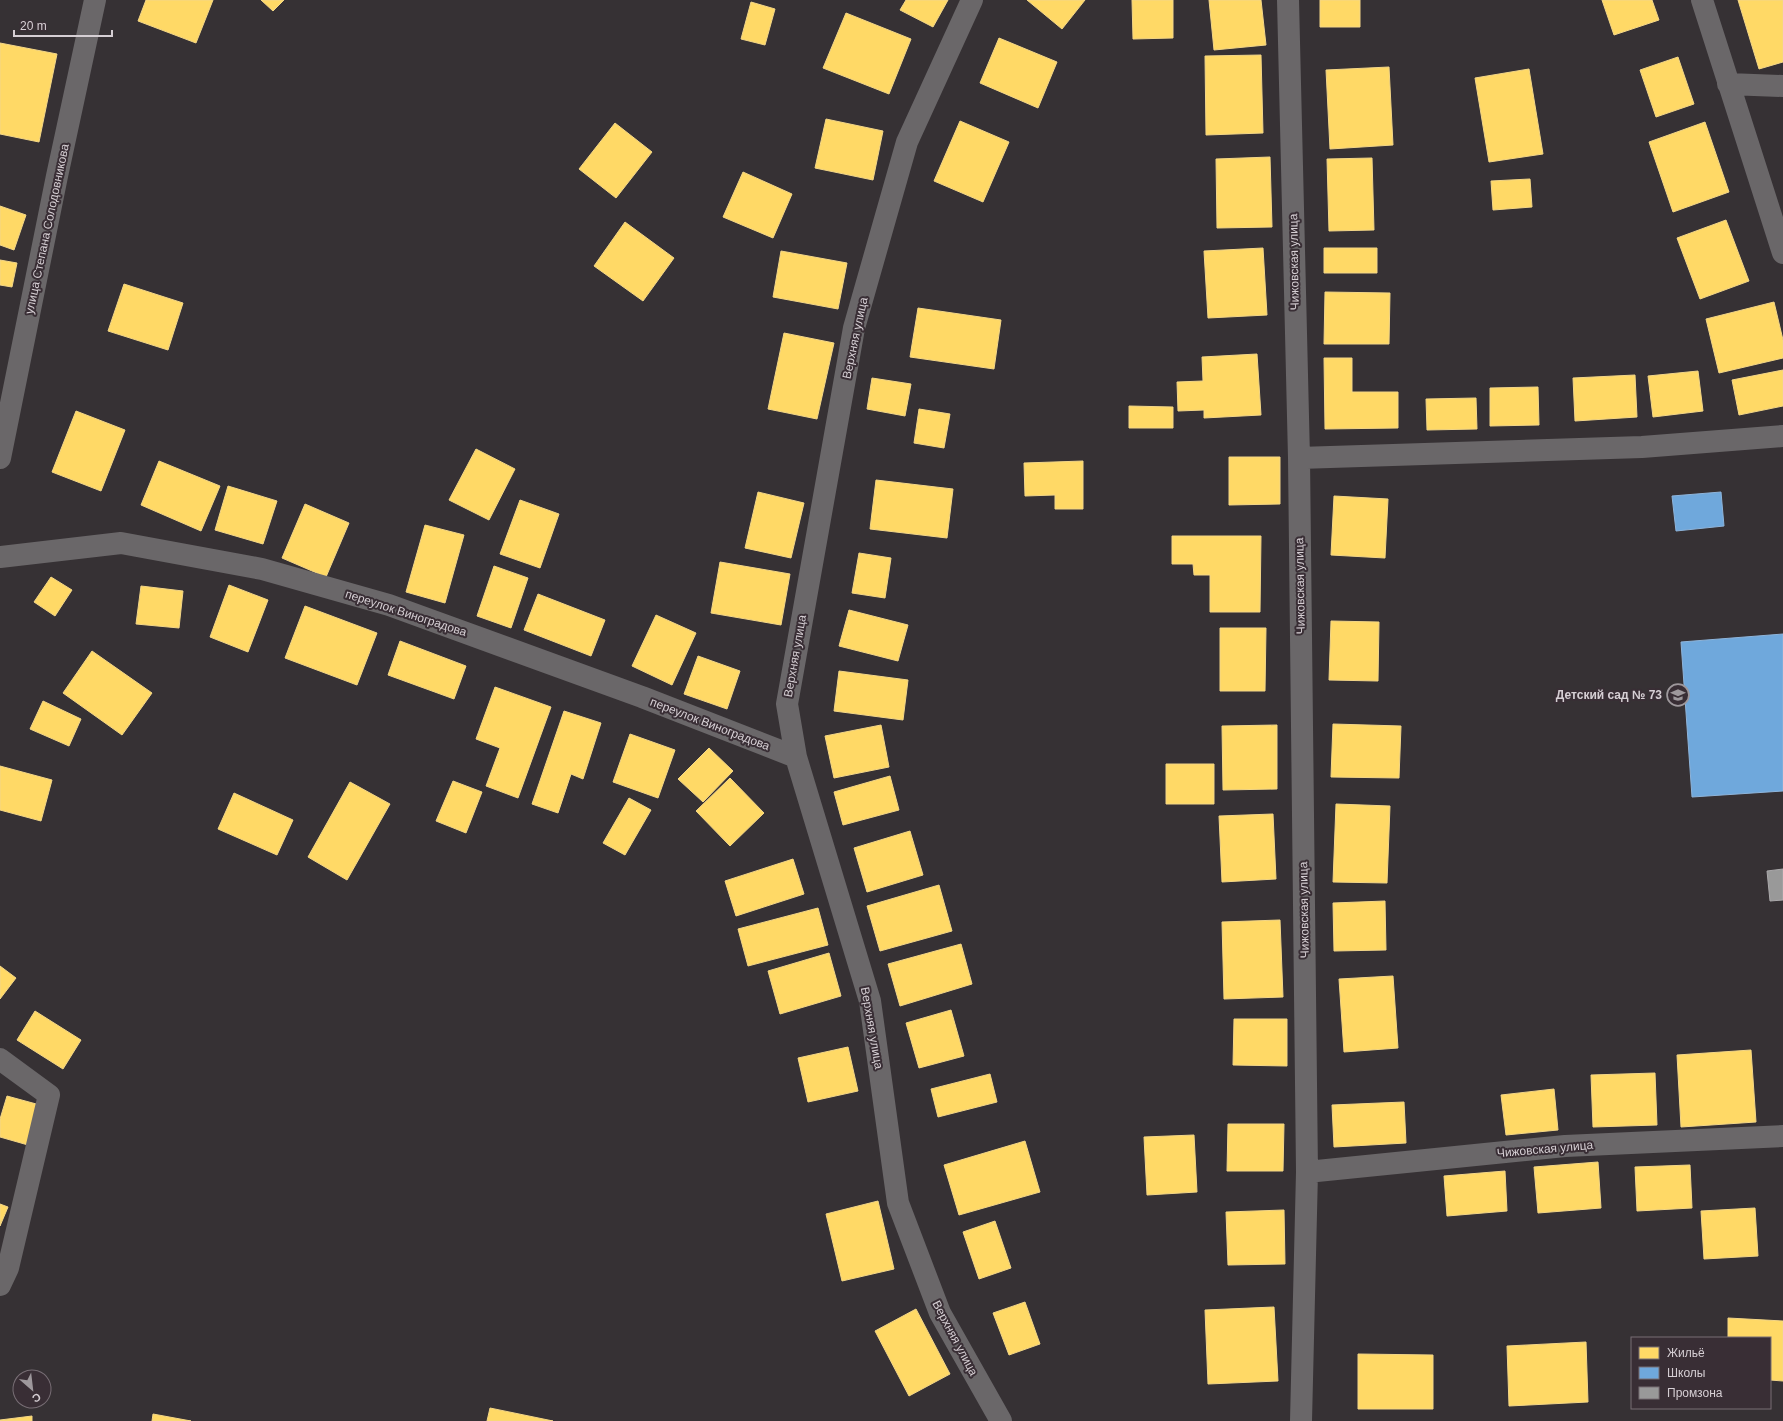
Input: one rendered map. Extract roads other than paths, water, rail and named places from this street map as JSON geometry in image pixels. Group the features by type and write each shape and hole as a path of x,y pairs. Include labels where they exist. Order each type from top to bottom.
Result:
{"street":[{"name":"улица Степана Солодовникова","path":"0,458 57,176 95,0"},
{"name":"Верхняя улица","path":"972,0 907,142 854,328 787,704 796,757 870,1001 898,1203 940,1314 1001,1421"},
{"name":"Чижовская улица","path":"1288,0 1298,458 1307,1172 1301,1421"},
{"path":"1702,0 1783,252"},
{"path":"1728,84 1783,86"},
{"path":"1298,458 1642,447 1783,436"},
{"name":"переулок Виноградова","path":"0,557 121,543 262,569 390,605 642,697 796,757"},
{"path":"0,1059 49,1095 8,1268 0,1285"},
{"name":"Чижовская улица","path":"1307,1172 1565,1146 1783,1136"}],"place":[{"name":"Детский сад № 73","path":"1678,695"}]}
